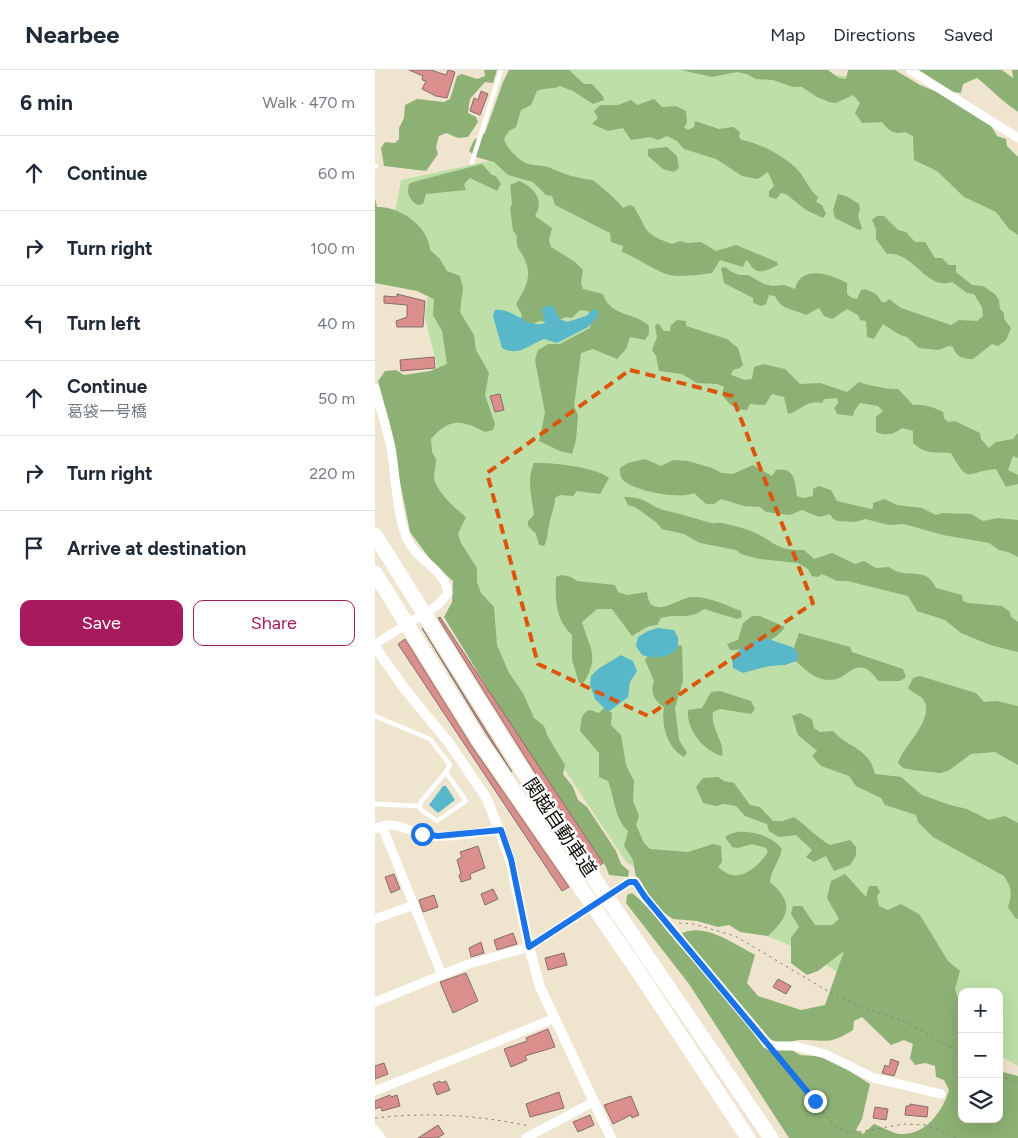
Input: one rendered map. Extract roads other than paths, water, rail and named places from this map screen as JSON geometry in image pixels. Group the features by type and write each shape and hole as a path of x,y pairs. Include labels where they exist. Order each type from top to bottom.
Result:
{"highway":[{"name":"関越自動車道","path":"375,535 546,808 771,1138"},
{"name":"関越自動車道","path":"375,573 479,740 640,974 747,1138"}],"street":[{"path":"910,70 1018,138"},
{"path":"375,388 390,446 400,510 408,539 417,554 432,567 447,586 447,597 438,605 375,645 404,688 450,744 487,799 511,859 529,947 540,987 553,1019 611,1138"},
{"path":"442,975 414,905 378,827 394,825 422,834 438,836 501,830"},
{"path":"375,1002 493,956 529,947 577,918 629,882 635,882 645,897 769,1046 795,1046 825,1054 874,1078 941,1094"},
{"path":"375,920 414,905"},
{"path":"375,1091 553,1019"},
{"path":"525,1138 593,1102"},
{"path":"375,1130 381,1138"}],"lane":[{"path":"472,162 501,70"},
{"path":"375,716 430,739 450,765 420,806"},
{"path":"420,806 420,809 437,821 440,821 466,801 445,772"},
{"path":"375,804 420,806"}],"water":[{"path":"552,305 560,319 567,322 586,316 594,309 598,311 598,316 588,327 557,343 544,339 518,351 502,348 493,316 495,310 502,310 533,324 539,324 545,323 542,308"},
{"path":"658,628 674,630 678,638 678,647 675,651 662,657 642,655 636,646 638,637"},
{"path":"765,638 792,647 798,653 797,661 743,673 733,668 732,659 739,651 751,643"},
{"path":"621,655 633,661 637,671 630,682 628,697 607,711 595,699 590,685 591,676 598,669"},
{"path":"443,786 446,786 455,800 438,813 429,805"}]}
